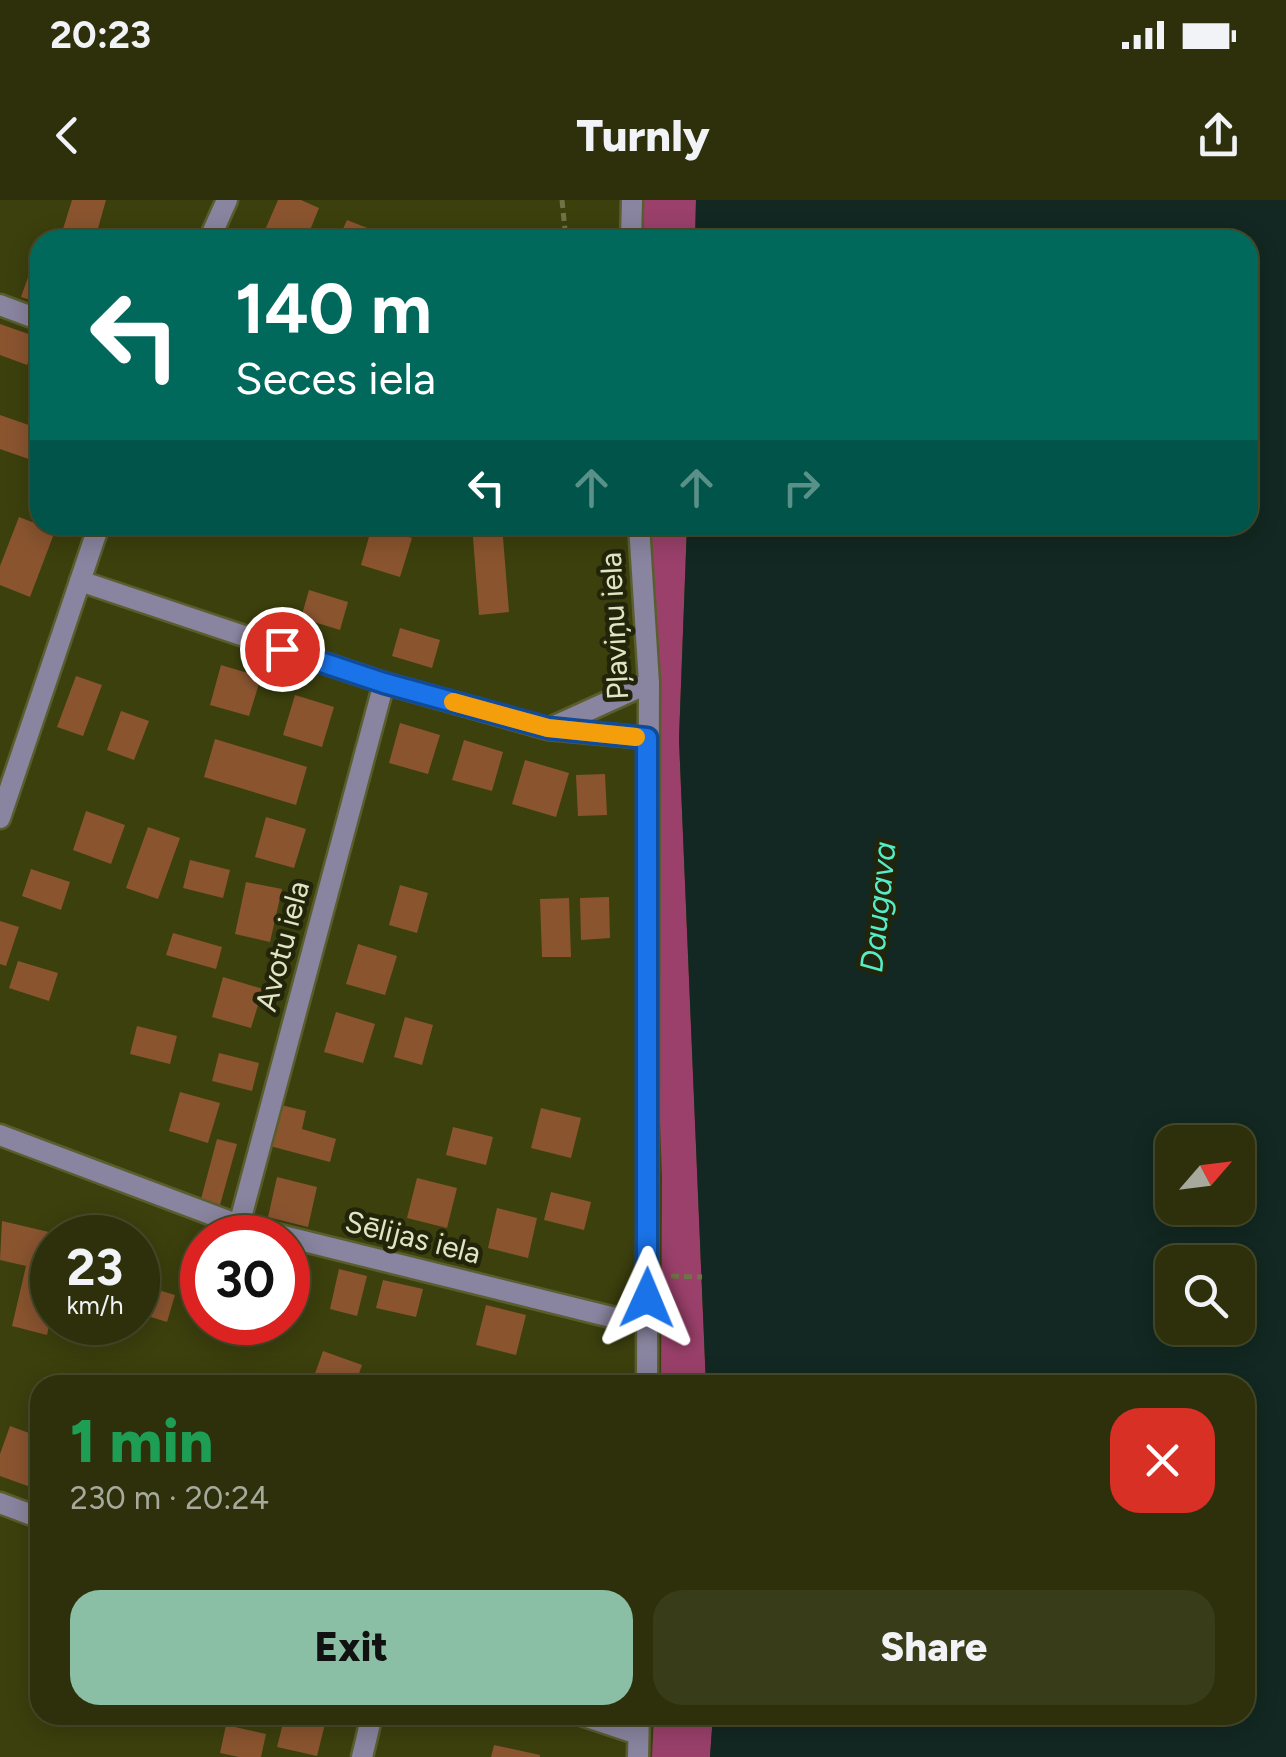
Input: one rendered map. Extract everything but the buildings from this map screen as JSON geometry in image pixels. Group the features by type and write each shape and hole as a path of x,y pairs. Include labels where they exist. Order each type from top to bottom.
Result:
{"street":[{"path":"214,230 227,200"},
{"path":"631,230 632,200"},
{"path":"0,305 30,316"},
{"path":"0,818 96,535"},
{"name":"Pļaviņu iela","path":"640,535 649,683 647,1375"},
{"path":"80,581 384,683 548,728 647,738"},
{"name":"Avotu iela","path":"242,1215 384,683"},
{"path":"548,728 649,683"},
{"name":"Sēlijas iela","path":"0,1135 212,1215"},
{"name":"Sēlijas iela","path":"310,1243 611,1317 646,1320"},
{"path":"0,1502 30,1514"},
{"path":"362,1757 370,1725"},
{"path":"638,1757 639,1725"}],"path":[{"path":"562,200 565,230"},
{"path":"648,1276 702,1277"}],"shaded area":[{"path":"644,200 696,200 695,230 644,230"},
{"path":"644,535 687,535 679,739 706,1375 661,1375 662,1178"},
{"path":"654,1725 712,1725 710,1757 652,1757"}],"water":[{"name":"Daugava","path":"696,200 1286,200 1286,1757 710,1757 712,1725 1255,1725 1255,1375 706,1375 679,739 687,535 1258,535 1258,230 695,230"}],"slow traffic":[{"path":"453,702 548,728 636,737"}],"route":[{"path":"282,649 384,683 548,728 647,738 647,1298"}]}
